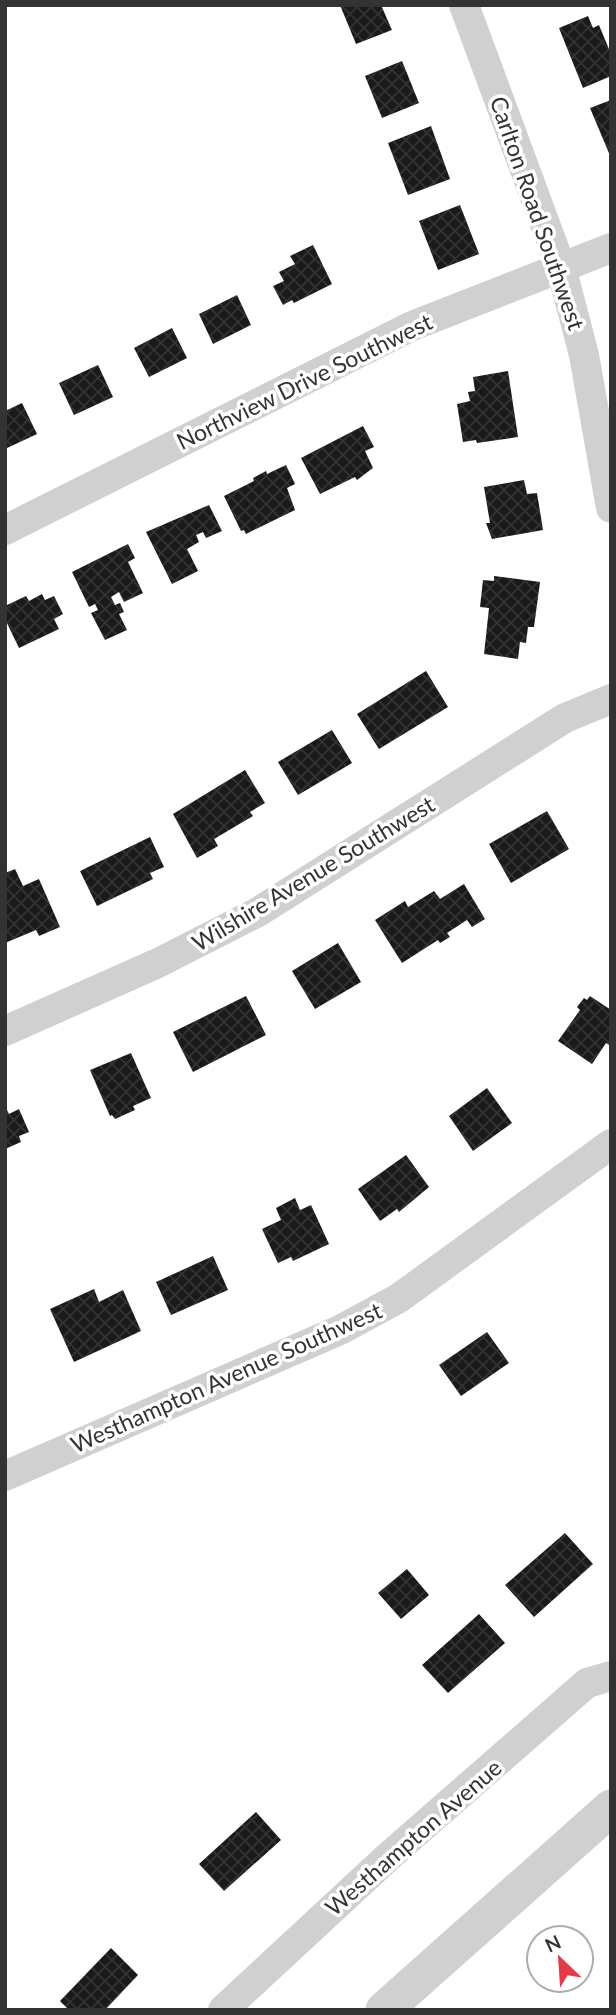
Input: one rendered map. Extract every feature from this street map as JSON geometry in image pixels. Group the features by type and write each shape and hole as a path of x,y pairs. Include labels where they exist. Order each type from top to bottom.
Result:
{"street":[{"name":"Carlton Road Southwest","path":"464,5 561,267 584,355 611,508"},
{"name":"Northview Drive Southwest","path":"5,530 412,326 611,248"},
{"name":"Wilshire Avenue Southwest","path":"5,1031 158,963 258,912 565,718 611,699"},
{"name":"Westhampton Avenue Southwest","path":"5,1476 340,1330 399,1297 611,1144"},
{"name":"Westhampton Avenue","path":"223,2010 388,1857 587,1683 611,1676"},
{"path":"384,2010 611,1808"}],"building":[{"path":"340,5 381,5 392,30 356,44"},
{"path":"588,16 593,28 599,25 611,54 611,76 583,88 559,28"},
{"path":"402,61 419,103 382,118 365,76"},
{"path":"611,100 611,158 590,108"},
{"path":"431,126 450,179 408,195 388,143"},
{"path":"460,205 479,254 438,270 419,221"},
{"path":"313,245 332,284 294,303 292,300 283,305 273,286 284,281 279,272 295,264 290,256"},
{"path":"237,295 251,325 213,344 199,314"},
{"path":"172,328 187,358 149,377 134,348"},
{"path":"98,365 113,397 74,415 59,383"},
{"path":"508,371 518,437 477,443 476,440 463,442 457,404 470,401 468,392 475,391 473,377"},
{"path":"22,403 37,434 5,449 5,411"},
{"path":"363,426 374,447 365,451 373,468 357,480 355,477 320,494 301,458"},
{"path":"286,465 295,484 287,488 295,510 246,534 244,530 241,531 224,496 254,481 253,478 266,471 267,474"},
{"path":"524,480 527,494 537,493 543,530 492,539 486,523 490,523 484,487"},
{"path":"209,505 222,531 206,538 203,532 196,535 199,542 187,549 198,571 172,584 146,532"},
{"path":"128,544 135,558 128,562 143,593 124,602 119,592 111,597 115,605 120,603 124,612 119,614 127,630 105,640 91,613 98,610 95,604 89,607 72,572"},
{"path":"494,576 540,582 534,627 528,627 526,643 520,642 518,659 484,654 489,608 480,607 483,580 494,581"},
{"path":"42,594 45,600 54,596 63,614 54,619 59,629 19,648 5,619 5,606 26,596 29,601"},
{"path":"426,671 448,707 379,749 357,714"},
{"path":"332,730 352,763 298,795 278,762"},
{"path":"245,770 265,803 250,812 253,816 214,839 218,846 197,858 173,814"},
{"path":"547,811 569,849 511,883 489,844"},
{"path":"150,837 164,867 150,873 153,879 97,906 80,871"},
{"path":"15,869 23,886 39,879 60,927 39,936 36,930 5,943 5,873"},
{"path":"464,884 485,919 472,927 467,920 447,933 450,937 440,943 438,940 402,963 375,920 405,901 408,907 434,891 440,899"},
{"path":"338,943 361,982 315,1009 292,971"},
{"path":"246,996 266,1035 193,1072 173,1032"},
{"path":"590,996 611,1010 611,1046 606,1043 592,1064 558,1041 580,1010 577,1007 584,998 587,1000"},
{"path":"131,1053 151,1098 133,1106 135,1110 115,1119 110,1116 90,1070"},
{"path":"487,1088 512,1123 473,1151 449,1116"},
{"path":"5,1106 9,1114 19,1109 29,1132 19,1136 21,1142 5,1149"},
{"path":"406,1155 429,1187 399,1212 397,1209 380,1221 358,1189"},
{"path":"295,1198 300,1210 311,1205 329,1244 293,1261 291,1257 278,1263 262,1229 281,1220 276,1208"},
{"path":"213,1256 228,1290 171,1315 156,1282"},
{"path":"94,1289 99,1302 123,1290 141,1331 74,1362 50,1309"},
{"path":"487,1332 509,1363 461,1396 439,1365"},
{"path":"565,1533 593,1564 534,1617 505,1585"},
{"path":"407,1569 429,1595 401,1619 378,1593"},
{"path":"479,1614 505,1643 448,1693 422,1665"},
{"path":"256,1812 281,1840 224,1891 199,1864"},
{"path":"111,1948 138,1975 105,2010 69,2010 60,2001"}]}
